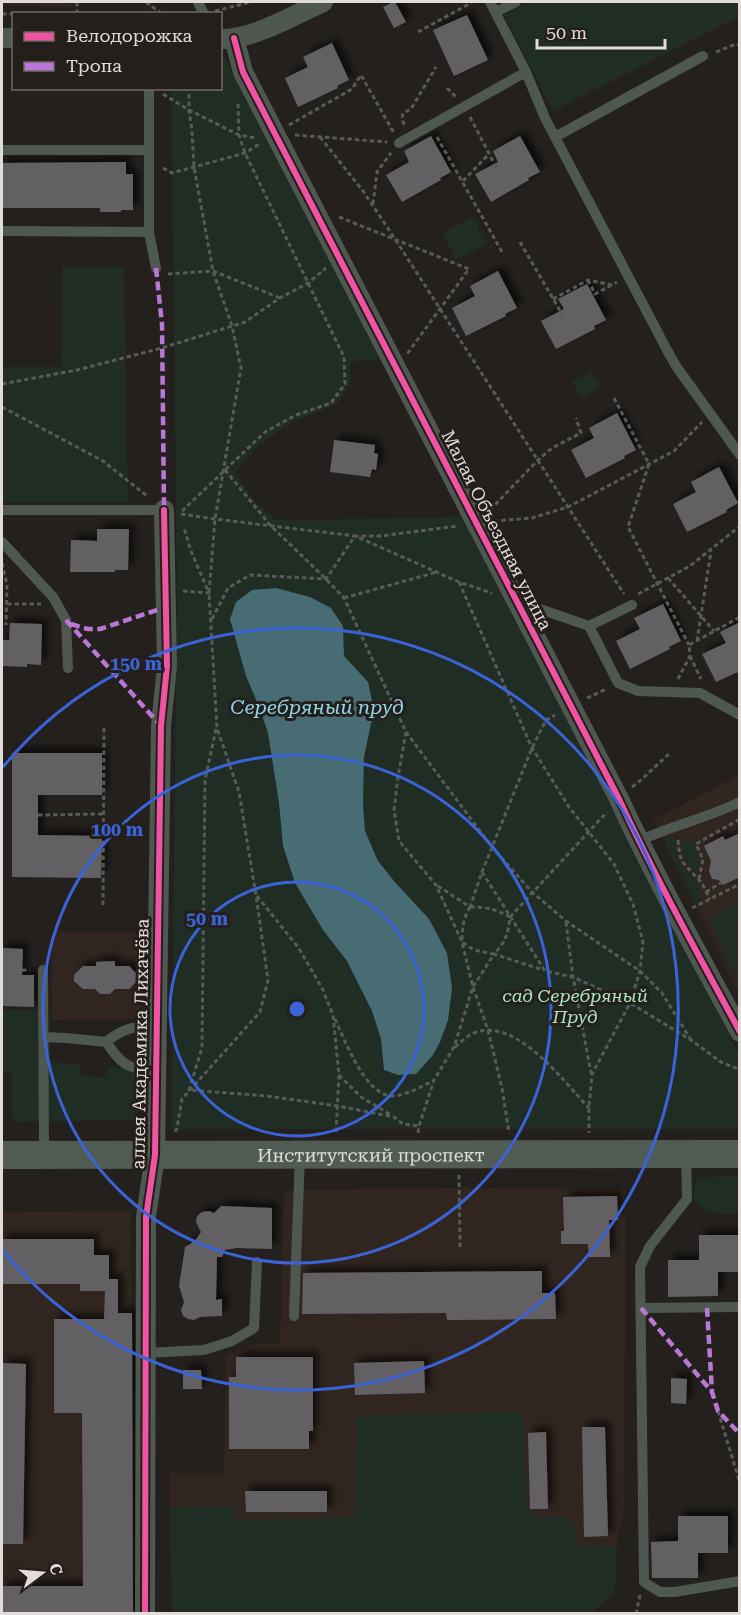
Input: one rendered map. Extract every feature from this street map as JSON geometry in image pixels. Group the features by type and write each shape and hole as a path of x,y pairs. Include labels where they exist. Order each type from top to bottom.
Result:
{"street":[{"path":"227,39 262,29 323,2"},
{"name":"Малая Объездная улица","path":"227,39 639,841 740,1032"},
{"name":"аллея Академика Лихачёва","path":"145,1614 146,1217 164,1144 156,1072 161,726 167,666 166,590 172,512"},
{"name":"Институтский проспект","path":"2,1155 44,1154 164,1144 300,1154 740,1155"}],"lane":[{"path":"490,2 526,72 545,118 671,358 740,455"},
{"path":"496,12 516,2"},
{"path":"555,137 703,56"},
{"path":"399,143 526,72"},
{"path":"149,90 149,232 160,271"},
{"path":"2,150 148,155"},
{"path":"2,231 149,232"},
{"path":"2,510 172,512"},
{"path":"2,542 53,597 66,620 68,668"},
{"path":"517,601 589,627 618,683 638,691 700,693 740,715"},
{"path":"589,627 630,602"},
{"path":"639,841 659,831 724,810 740,802"},
{"path":"43,970 44,1154"},
{"path":"44,1037 106,1042 118,1032 133,1027 157,1026"},
{"path":"106,1042 119,1060 132,1068 156,1072"},
{"path":"294,1316 300,1154"},
{"path":"686,1155 687,1199 650,1246 640,1267 644,1582 660,1592 675,1592 740,1581"},
{"path":"146,1353 204,1350 232,1341 254,1328 257,1263"},
{"path":"641,1308 740,1307"}],"path":[{"path":"146,2 159,12"},
{"path":"214,12 251,2"},
{"path":"418,32 471,3"},
{"path":"703,56 736,44 740,45"},
{"path":"373,206 377,172 399,143 404,125 403,113 411,110 436,66"},
{"path":"172,512 225,470 265,432 296,415 331,403 345,384 344,357 238,135 238,101 243,72"},
{"path":"275,133 352,89 361,75 399,143"},
{"path":"447,88 464,106 497,169"},
{"path":"148,155 172,173 245,153 267,140 238,135 189,111 163,94 163,90"},
{"path":"164,1144 177,1128 182,1099 260,1012 268,980 239,792 217,728 209,593 215,519 242,368 232,326 213,271 194,167 189,90"},
{"path":"430,125 502,252"},
{"path":"275,133 399,143"},
{"path":"320,137 363,191 630,602 690,567 740,526"},
{"path":"463,181 489,154"},
{"path":"312,206 469,269 396,369"},
{"path":"520,242 563,316"},
{"path":"2,384 77,370 162,348 245,322 280,298 308,283 339,257"},
{"path":"160,271 213,271 280,298"},
{"path":"588,280 595,294 628,276"},
{"path":"553,299 588,280 612,285"},
{"path":"614,398 649,464 628,526 689,645 690,657 670,692"},
{"path":"2,407 103,461 172,512 355,536 390,535 477,522 532,518 568,507 674,451 710,414"},
{"path":"477,522 552,448 581,433 576,418"},
{"path":"225,470 271,526 344,598 406,732 492,847 532,892 566,921 640,971 662,993 691,1040"},
{"path":"172,512 209,593"},
{"path":"355,536 459,582 517,601"},
{"path":"326,579 355,536"},
{"path":"697,641 711,549"},
{"path":"2,564 7,585 6,625"},
{"path":"344,598 437,572"},
{"path":"211,620 228,588 250,575 326,579"},
{"path":"668,578 714,631"},
{"path":"459,582 532,748 569,807 614,864 633,904 643,942 640,971 630,1003 592,1074"},
{"path":"166,590 209,593"},
{"path":"7,604 58,605"},
{"path":"689,645 740,617"},
{"path":"462,942 464,918 532,748 546,720 618,683"},
{"path":"103,905 104,726"},
{"path":"189,1090 202,1048 205,780 217,728"},
{"path":"406,732 394,810 399,841 436,885 462,942 473,987 488,1030 502,1088 509,1133"},
{"path":"418,1133 418,1126 434,1080 454,1047 473,987 494,954 504,944 509,931 510,917 613,806 618,797 641,780 671,752"},
{"path":"38,815 103,814"},
{"path":"699,879 703,859 696,844 740,819"},
{"path":"674,826 682,863 699,879 710,899 740,884"},
{"path":"482,872 544,970"},
{"path":"706,892 721,883"},
{"path":"436,885 470,907 486,907 510,917"},
{"path":"256,895 298,947 322,988 351,1054 369,1082 379,1092 391,1096 409,1093 434,1080"},
{"path":"454,1047 473,1033 488,1030 511,1035 532,1048 589,1108 592,1074 573,977 566,921"},
{"path":"462,942 474,950 573,977 630,1003 691,1040 721,1062 740,1070"},
{"path":"22,970 28,970"},
{"path":"333,1015 339,1075 336,1133"},
{"path":"339,1075 360,1097 404,1124 418,1126"},
{"path":"189,1090 267,1096 394,1117"},
{"path":"459,1188 460,1248"},
{"path":"718,1411 740,1483"},
{"path":"636,1614 644,1582"}],"shaded area":[{"path":"2,2 74,2 73,7 2,6"},
{"path":"739,775 739,993 653,820"},
{"path":"52,932 142,933 142,1019 52,1020"},
{"path":"626,1189 624,1509 617,1539 615,1593 591,1613 172,1613 169,1473 224,1473 226,1355 254,1344 280,1344 284,1190"},
{"path":"131,1211 133,1613 2,1613 2,1212"}],"green space":[{"path":"529,2 739,2 739,20 737,18 553,111 504,15"},
{"name":"сад Серебряный Пруд","path":"222,58 226,58 380,359 350,362 350,383 338,403 294,421 260,444 235,472 253,499 276,520 463,517 739,1054 739,1129 171,1129 177,590 171,90 222,90","holes":["343,626 344,656 368,682 374,710 364,757 365,831 378,861 429,919 384,1070 381,1039 372,1012 347,961 323,930 295,883 283,846 268,733 260,709"]},
{"path":"473,217 487,244 456,260 442,232"},
{"path":"62,267 124,267 128,502 2,502 2,367 61,367"},
{"path":"592,371 601,387 581,398 572,381"},
{"path":"675,836 679,861 700,884 700,897 697,900 693,900 663,839"},
{"path":"681,840 693,842 701,859 698,875 685,860"},
{"path":"739,901 739,982 708,918"},
{"path":"49,1009 51,1062 80,1064 80,1075 107,1078 108,1067 139,1072 137,1120 12,1122 11,1072 2,1072 2,1010"},
{"path":"739,1176 739,1214 720,1214 705,1210 694,1199 694,1188 698,1177"},
{"path":"523,1412 527,1509 539,1518 570,1518 575,1525 575,1545 617,1546 615,1593 591,1613 172,1613 170,1507 234,1506 234,1520 355,1518 357,1415"}],"water":[{"name":"Серебряный пруд","path":"276,588 310,597 331,608 343,626 344,656 368,682 374,710 364,757 365,831 378,861 429,919 447,953 452,988 448,1020 433,1055 416,1074 398,1075 384,1070 381,1039 372,1011 347,961 323,930 295,883 283,846 268,733 246,676 230,619 236,602 252,590"}],"building":[{"path":"393,2 406,22 394,28 383,7"},
{"path":"467,15 488,60 454,76 433,30"},
{"path":"332,43 349,80 337,86 338,88 298,107 285,78 308,67 303,57"},
{"path":"431,136 451,172 402,202 386,175 409,162 404,151"},
{"path":"520,136 540,172 491,202 475,174 498,162 493,151"},
{"path":"126,162 126,174 133,174 133,210 100,212 100,208 2,208 2,163"},
{"path":"498,271 517,308 466,336 452,308 475,296 470,286"},
{"path":"587,284 606,320 594,326 595,329 556,349 541,321 564,309 558,299"},
{"path":"617,413 636,450 586,478 571,450 594,438 589,428"},
{"path":"334,440 375,445 374,453 378,454 376,470 372,469 370,477 330,472"},
{"path":"719,467 738,503 726,510 727,512 687,532 673,504 696,492 691,482"},
{"path":"97,529 129,529 128,570 70,572 71,540 97,541"},
{"path":"663,604 681,641 630,669 616,641 640,629 634,618"},
{"path":"740,622 740,671 716,682 702,654 726,643 720,632"},
{"path":"10,623 42,624 41,665 2,666 2,640 9,640"},
{"path":"12,753 102,753 102,795 38,795 38,835 102,836 101,878 12,877"},
{"path":"740,833 740,877 723,885 719,880 712,879 709,871 711,861 704,846 723,836 725,840"},
{"path":"2,948 23,949 22,975 34,975 34,1007 2,1006"},
{"path":"115,961 115,966 129,966 136,973 136,982 129,989 115,989 110,994 100,994 95,989 83,989 74,981 74,975 83,966 96,966 96,962"},
{"path":"617,1196 618,1220 609,1220 610,1257 589,1257 588,1244 561,1244 561,1231 564,1231 563,1197"},
{"path":"221,1206 272,1208 272,1249 225,1250 222,1257 217,1257 216,1300 222,1299 222,1316 188,1319 183,1316 181,1310 184,1302 179,1286 185,1247 195,1241 201,1232 196,1222 197,1216 202,1212 214,1213"},
{"path":"699,1235 740,1235 740,1272 718,1272 718,1296 668,1297 668,1260 699,1260"},
{"path":"2,1239 94,1239 94,1255 109,1255 109,1279 118,1279 118,1313 132,1313 133,1614 2,1614 2,1586 83,1586 82,1413 54,1413 54,1319 104,1319 105,1291 80,1291 80,1284 2,1284"},
{"path":"542,1271 542,1293 555,1293 556,1319 447,1320 446,1313 302,1314 303,1273"},
{"path":"236,1357 313,1357 313,1431 309,1431 309,1449 229,1449 229,1377 236,1377"},
{"path":"424,1361 425,1393 355,1395 354,1363"},
{"path":"2,1363 26,1364 23,1544 2,1544"},
{"path":"183,1370 201,1370 202,1389 183,1389"},
{"path":"671,1378 687,1379 686,1404 671,1403"},
{"path":"582,1427 605,1427 608,1536 584,1537"},
{"path":"546,1432 548,1509 530,1509 528,1433"},
{"path":"245,1491 327,1491 327,1512 246,1512"},
{"path":"678,1516 728,1516 728,1553 698,1553 698,1578 652,1578 651,1542 678,1541"}],"marked path":[{"path":"156,268 162,324 164,510"},
{"path":"71,624 88,629 100,629 166,607"},
{"path":"66,620 161,726"},
{"path":"641,1308 712,1392 718,1411 740,1434"},
{"path":"707,1308 712,1392"}],"cycle path":[{"path":"234,38 243,72 662,886 740,1032"},
{"path":"145,1614 146,1217 155,1155 161,726 167,666 164,510"}]}
